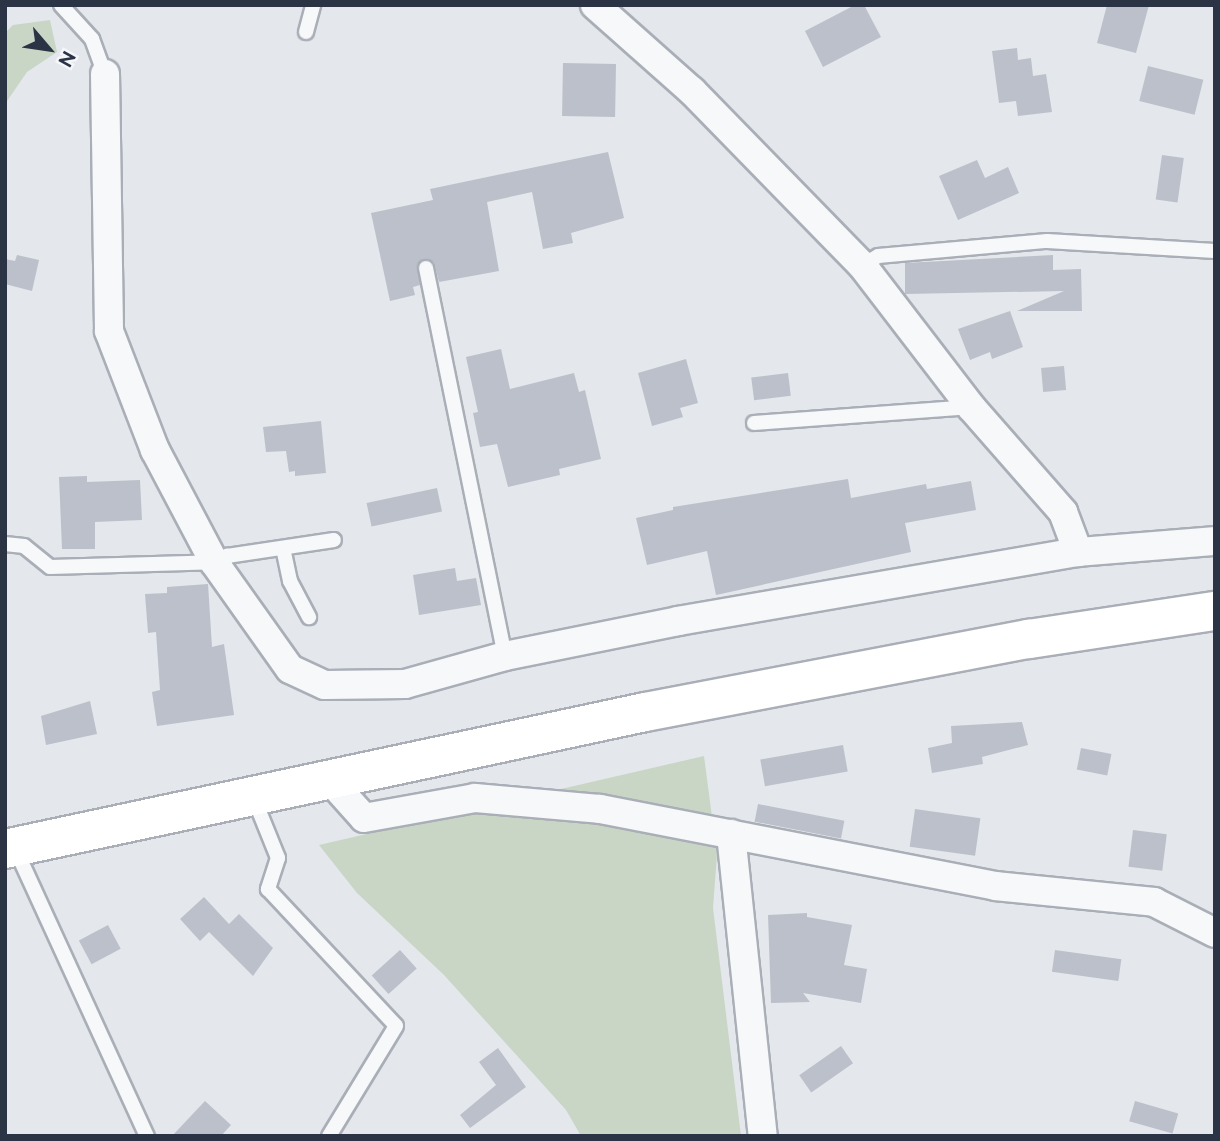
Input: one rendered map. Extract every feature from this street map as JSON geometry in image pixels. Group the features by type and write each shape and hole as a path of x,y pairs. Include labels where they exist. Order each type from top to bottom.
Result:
{"main road":[{"path":"10,848 730,695 1029,639 1215,611"}],"street":[{"path":"595,5 692,91 862,265 971,407 1062,512 1078,552"},
{"path":"105,74 110,331 155,450 217,566 290,668 325,685 405,684 505,656 678,621 1078,552 1215,541"},
{"path":"329,779 365,818 475,798 600,809 995,886 1154,902 1215,933"},
{"path":"731,834 763,1136"}],"lane":[{"path":"61,5 92,40 105,74"},
{"path":"306,32 313,5"},
{"path":"862,265 878,256 1047,241 1215,251"},
{"path":"426,268 505,656"},
{"path":"754,423 971,407"},
{"path":"5,544 24,546 50,567 217,566 227,556 334,540"},
{"path":"284,548 290,581 309,617"},
{"path":"252,795 278,858 268,889 396,1026 329,1136"},
{"path":"10,848 147,1136"}],"green space":[{"path":"50,20 57,52 27,72 5,104 5,33 13,25"},
{"path":"704,756 717,855 713,908 741,1136 581,1136 566,1110 444,975 357,893 319,845"}],"building":[{"path":"855,5 864,5 881,37 823,67 805,31"},
{"path":"1107,5 1149,5 1136,53 1097,43"},
{"path":"1017,48 1018,60 1031,58 1033,76 1046,74 1052,112 1018,116 1016,101 999,103 992,51"},
{"path":"563,63 616,64 615,117 562,116"},
{"path":"1148,66 1203,80 1195,115 1139,101"},
{"path":"608,152 624,218 571,233 573,243 543,249 532,192 487,202 499,271 439,282 434,262 423,259 417,266 420,285 413,287 415,295 390,301 371,213 433,200 430,189"},
{"path":"1162,155 1184,158 1178,203 1156,200"},
{"path":"977,160 985,178 1008,167 1019,193 958,220 939,176"},
{"path":"17,255 39,260 32,291 5,284 5,259 15,261"},
{"path":"1053,255 1053,270 1081,269 1082,311 1017,311 1064,291 905,294 905,263"},
{"path":"1010,311 1023,347 992,359 990,352 970,360 958,329"},
{"path":"501,349 510,389 574,373 579,392 585,390 601,459 559,469 560,475 508,487 497,444 480,447 473,413 478,412 466,357"},
{"path":"686,359 698,403 680,408 683,417 652,426 638,373"},
{"path":"1064,366 1066,390 1043,392 1041,368"},
{"path":"788,373 791,396 754,400 751,378"},
{"path":"321,421 326,473 295,476 295,471 289,472 286,451 266,452 263,427"},
{"path":"87,476 87,482 140,480 142,520 95,522 95,549 62,549 59,477"},
{"path":"848,479 851,498 926,484 927,489 971,481 976,510 905,523 911,552 716,595 707,551 647,565 636,518 673,510 673,507"},
{"path":"437,488 442,511 372,526 367,503"},
{"path":"455,568 457,581 476,578 481,605 419,615 413,575"},
{"path":"208,584 212,647 224,644 234,715 157,726 152,692 160,690 156,632 148,633 145,594 167,593 167,587"},
{"path":"90,701 97,734 46,745 41,716"},
{"path":"1022,722 1028,745 982,757 983,764 932,773 928,748 952,743 951,726"},
{"path":"843,745 848,772 765,786 760,760"},
{"path":"1081,748 1111,754 1107,776 1077,770"},
{"path":"758,804 844,821 841,838 755,822"},
{"path":"915,809 980,818 975,856 910,847"},
{"path":"1133,830 1167,834 1162,871 1128,867"},
{"path":"204,897 229,924 239,914 273,948 253,976 209,932 200,941 180,919"},
{"path":"807,913 807,917 852,925 844,965 867,969 861,1003 803,993 810,1002 771,1003 768,915"},
{"path":"108,925 121,949 92,964 79,940"},
{"path":"400,950 417,969 388,994 372,975"},
{"path":"1055,950 1121,959 1118,981 1052,972"},
{"path":"841,1046 853,1063 811,1092 799,1075"},
{"path":"498,1048 526,1087 470,1128 460,1115 496,1085 479,1062"},
{"path":"205,1101 231,1125 221,1136 172,1136"},
{"path":"1135,1101 1178,1113 1172,1134 1129,1121"}]}
